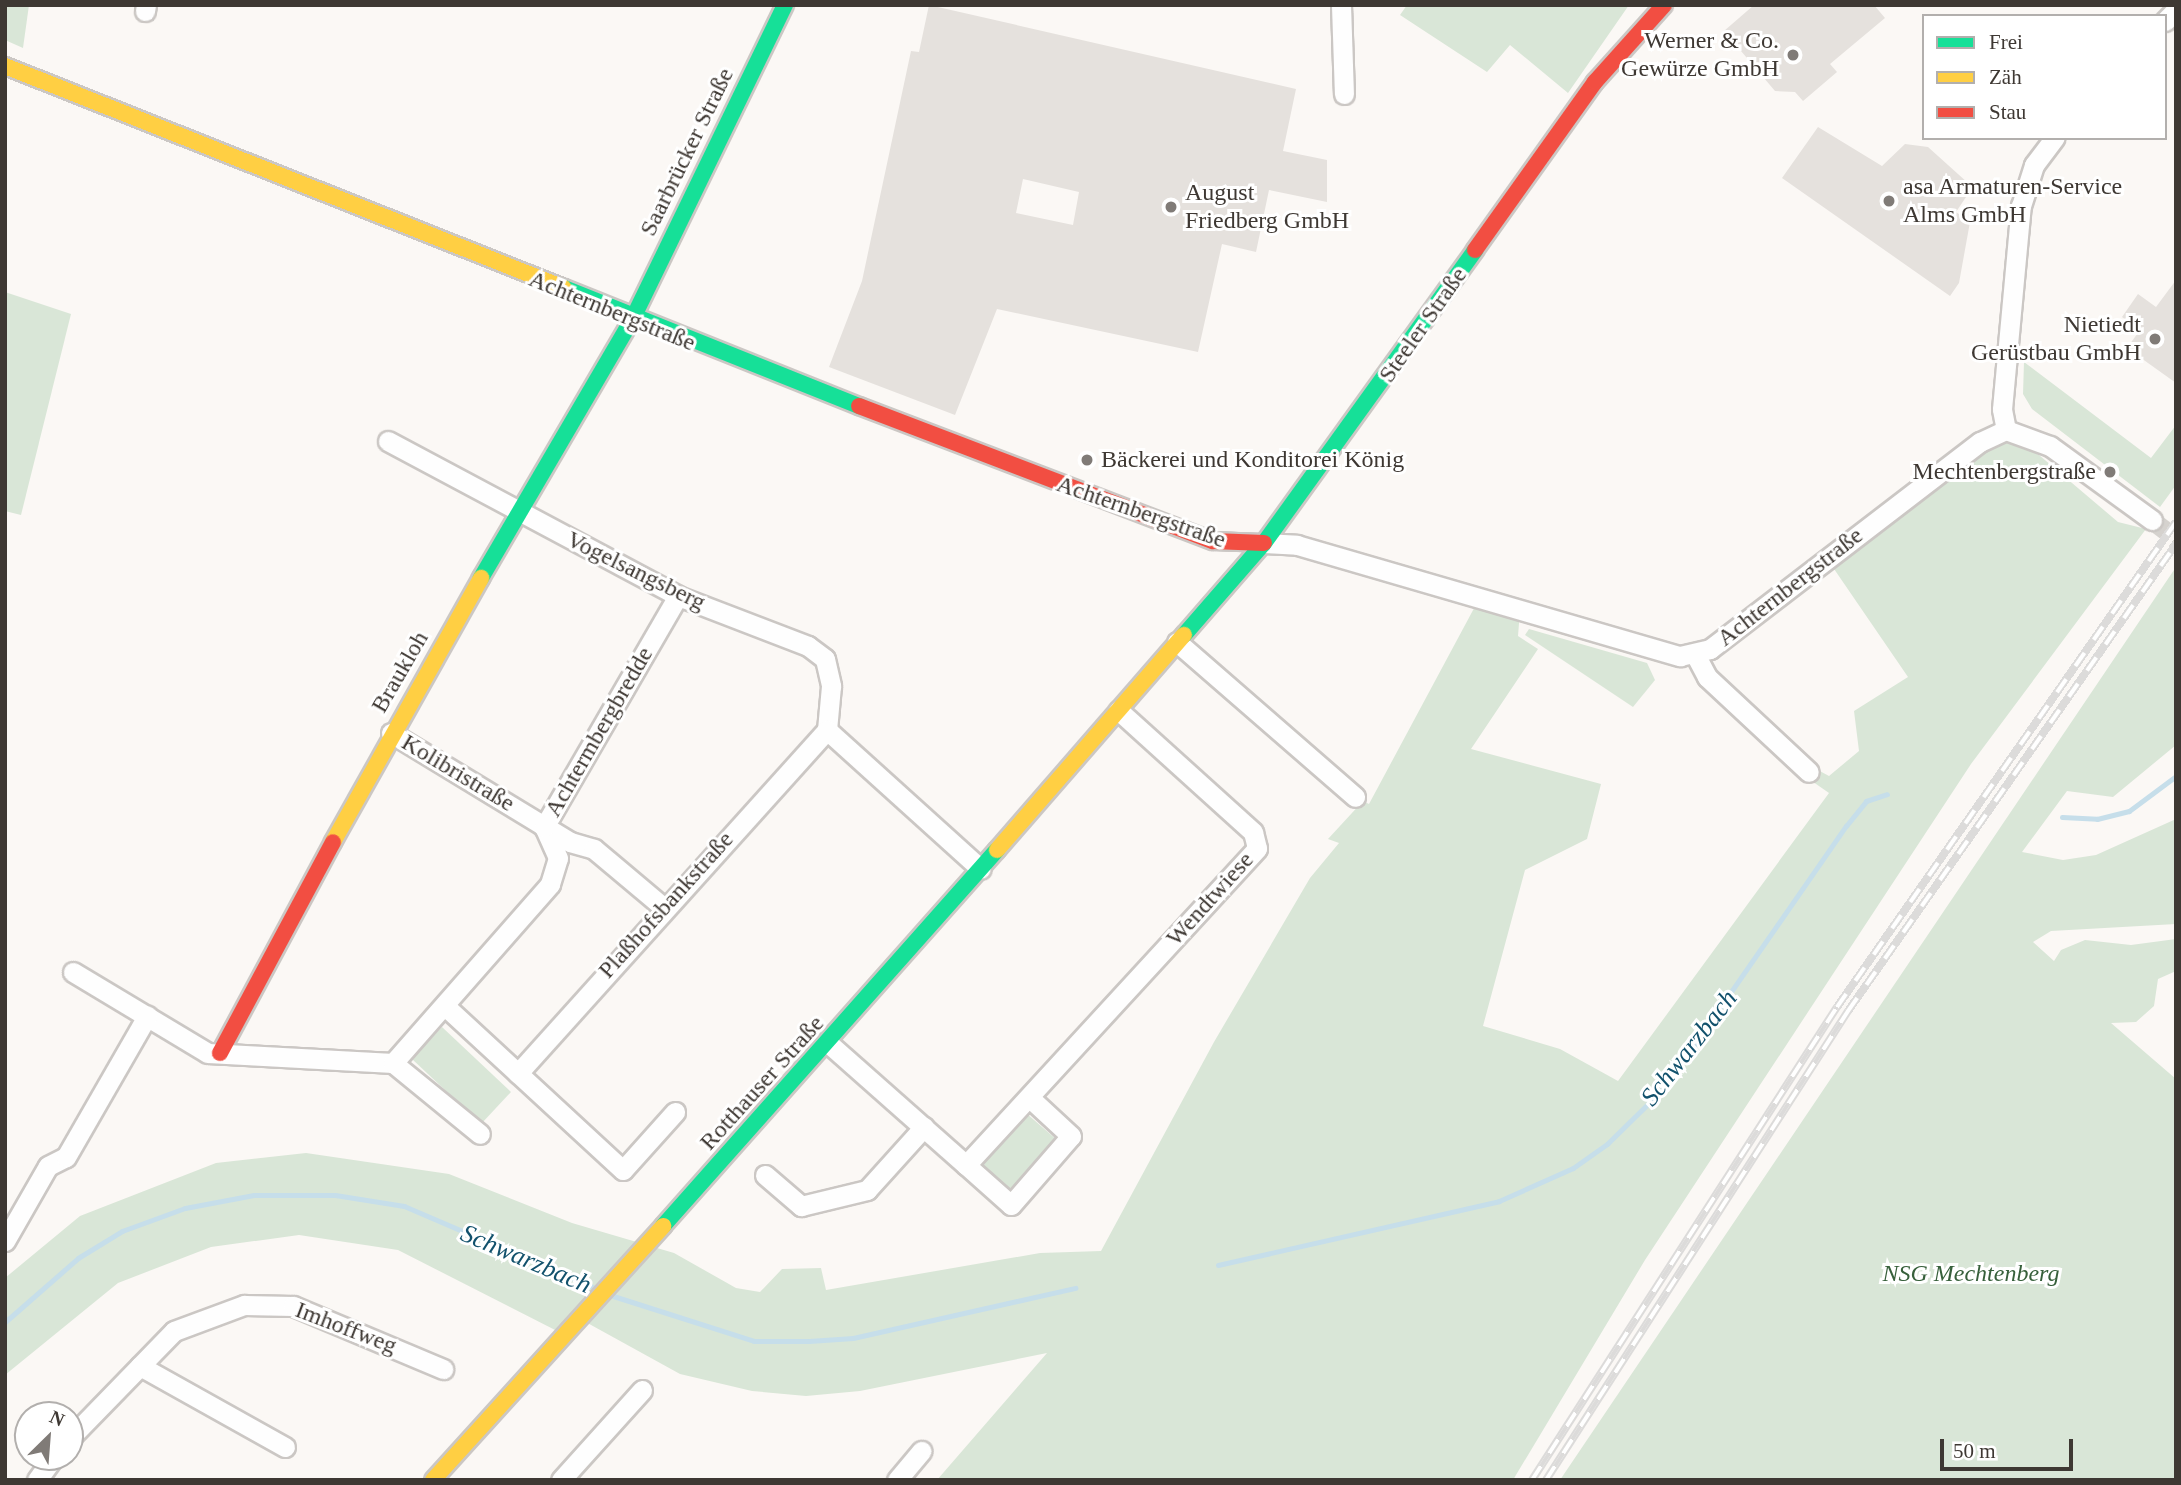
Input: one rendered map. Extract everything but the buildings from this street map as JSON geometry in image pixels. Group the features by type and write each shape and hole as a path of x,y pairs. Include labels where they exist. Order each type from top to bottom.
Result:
{"street":[{"name":"Saarbrücker Straße","path":"632,320 785,5"},
{"path":"1341,5 1344,94"},
{"name":"Steeler Straße","path":"1119,711 1264,543 1595,82 1664,5"},
{"name":"Achternbergstraße","path":"5,66 632,320 1154,522 1230,545 1297,545 1696,656 1980,442 2006,430"},
{"path":"2053,140 2034,165 2021,206 2002,409 2006,430 2050,446 2152,520"},
{"name":"Braukloh","path":"220,1053 391,733 632,320"},
{"name":"Vogelsangsberg","path":"388,441 678,596 783,635 825,659 831,686 827,730"},
{"name":"Achtermbergbredde","path":"393,1063 551,884 558,858 544,827 678,596"},
{"path":"1177,642 1355,797"},
{"path":"1696,656 1707,677 1809,772"},
{"name":"Rotthauser Straße","path":"445,1476 622,1270 828,1044 1119,711"},
{"name":"Wendtwiese","path":"966,1164 1030,1098 1256,848 1253,832 1119,711"},
{"path":"827,730 981,869"},
{"name":"Plaßhofsbankstraße","path":"518,1073 663,907 827,730"},
{"name":"Kolibristraße","path":"391,733 544,827 594,849 663,907"},
{"path":"73,972 147,1016 220,1053 393,1063 480,1134"},
{"path":"445,1006 623,1170 675,1112"},
{"path":"5,1241 48,1166 65,1157 147,1016"},
{"path":"828,1044 1011,1205 1071,1136 1030,1098"},
{"path":"765,1175 801,1206 867,1190 924,1126"},
{"name":"Imhoffweg","path":"84,1424 174,1331 200,1318 269,1304 339,1321 443,1369"},
{"path":"140,1366 285,1447"},
{"path":"561,1480 642,1390"},
{"path":"897,1480 921,1451"}],"green space":[{"path":"5,5 29,5 23,48 5,40"},
{"path":"1407,5 1629,5 1568,93 1510,45 1487,72 1400,15"},
{"path":"5,292 71,314 21,515 5,511"},
{"path":"2024,362 2151,458 2176,425 2176,485 2160,507 2032,409 2023,394"},
{"path":"2013,442 2039,455 2118,522 2146,529 1971,764 1645,1260 1513,1480 937,1480 1047,1353 860,1391 806,1396 752,1391 680,1374 582,1320 561,1333 398,1250 299,1235 211,1247 118,1283 5,1375 5,1278 80,1216 216,1163 306,1153 449,1174 572,1223 674,1253 736,1288 760,1292 782,1269 821,1268 826,1290 1040,1253 1101,1251 1214,1042 1310,878 1339,843 1328,839 1363,801 1369,804 1479,599 1520,611 1518,636 1538,649 1471,749 1601,784 1587,839 1525,870 1483,1026 1560,1049 1618,1081 1829,793 1806,777 1816,769 1829,776 1859,751 1854,711 1908,677 1832,566 1987,447"},
{"name":"NSG Mechtenberg","path":"2176,567 2176,745 2113,797 2067,791 2022,852 2063,860 2096,855 2176,819 2176,924 2051,931 2033,942 2054,961 2061,950 2085,940 2131,945 2176,939 2176,971 2158,979 2154,1006 2136,1022 2111,1023 2176,1079 2176,1480 1560,1480"},
{"path":"1529,629 1647,663 1655,680 1633,707 1525,635"},
{"path":"442,1027 511,1092 481,1124 412,1059"},
{"path":"1026,1113 1057,1140 1009,1192 979,1165"}],"waterway":[{"name":"Schwarzbach","path":"2062,817 2097,819 2129,811 2176,776"},
{"name":"Schwarzbach","path":"1218,1265 1499,1201 1573,1168 1607,1144 1665,1087 1846,826 1866,801 1887,794"},
{"name":"Schwarzbach","path":"5,1322 78,1258 122,1231 185,1208 254,1195 335,1195 404,1206 595,1288"},
{"name":"Schwarzbach","path":"610,1295 754,1341 809,1341 853,1338 1075,1288"}],"tunnel":[{"path":"2152,520 2176,538"}],"railway":[{"path":"1532,1480 1837,1007 2176,522"},
{"path":"1546,1480 1848,1011 2176,544"}],"traffic: fast":[{"path":"481,578 632,320 785,5"},
{"path":"1184,635 1264,543 1475,250"},
{"path":"564,288 859,406"},
{"path":"663,1226 997,850"}],"traffic: slow":[{"path":"5,66 564,288"},
{"path":"333,842 481,578"},
{"path":"997,850 1184,635"},
{"path":"433,1480 663,1226"}],"traffic: jam":[{"path":"1475,250 1595,82 1664,5"},
{"path":"859,406 1213,541 1264,543"},
{"path":"220,1053 333,842"}],"place":[{"name":"Werner & Co. Gewürze GmbH","path":"1793,55"},
{"name":"asa Armaturen-Service Alms GmbH","path":"1889,201"},
{"name":"August Friedberg GmbH","path":"1171,207"},
{"name":"Nietiedt Gerüstbau GmbH","path":"2155,339"},
{"name":"Bäckerei und Konditorei König","path":"1087,460"},
{"name":"Mechtenbergstraße","path":"2110,472"}]}
